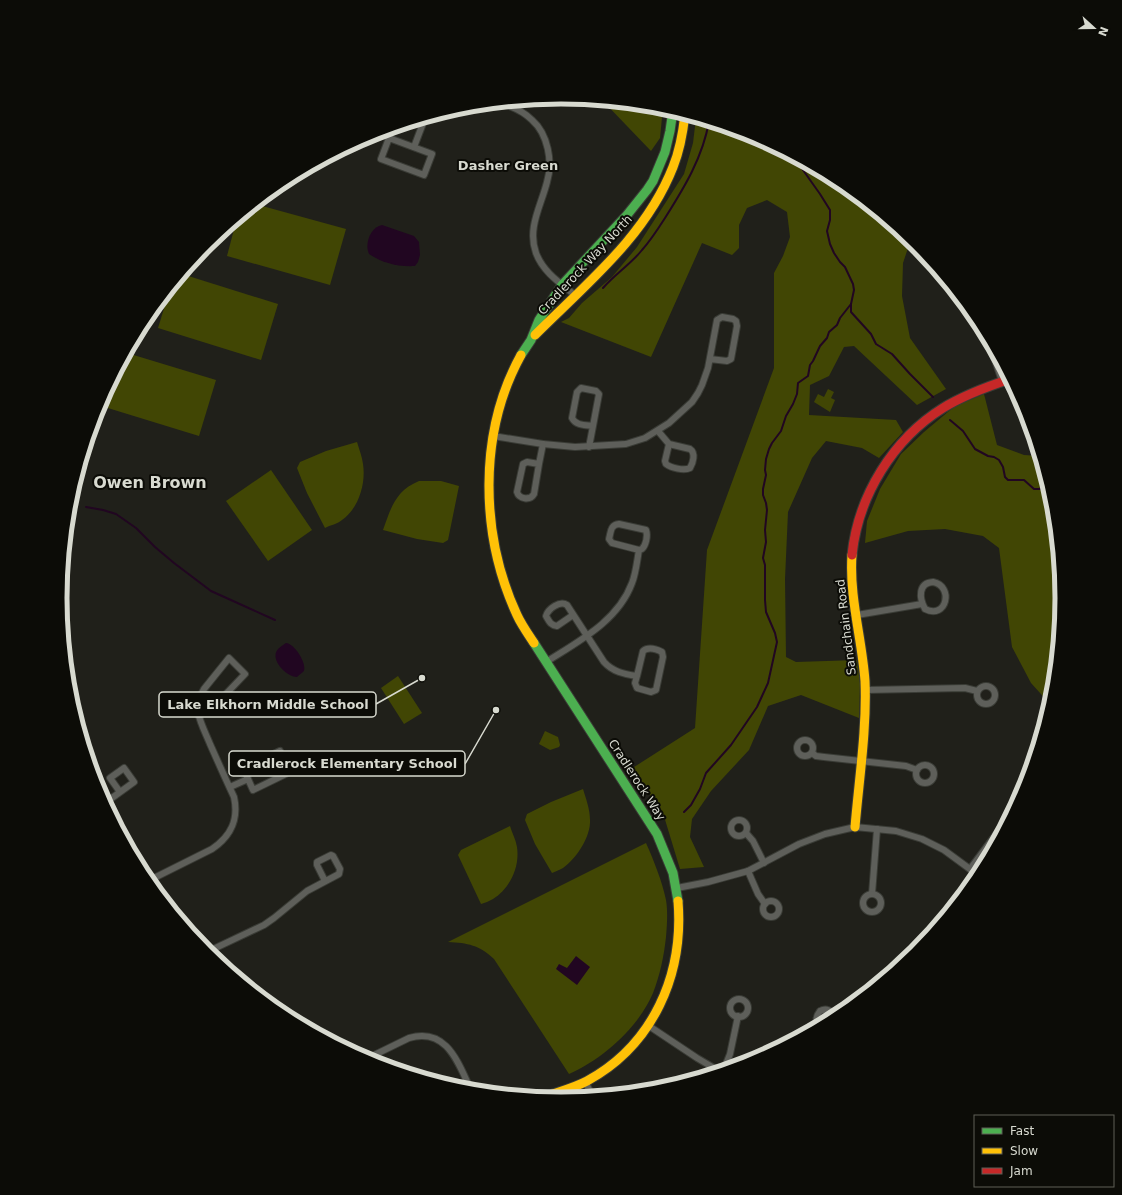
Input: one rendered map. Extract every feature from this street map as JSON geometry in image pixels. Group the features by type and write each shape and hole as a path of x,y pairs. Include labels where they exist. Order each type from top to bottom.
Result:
{"street":[{"path":"511,107 518,110 537,124 548,152 549,170 546,188 535,220 533,238 536,252 541,263 550,274 575,296"},
{"name":"Cradlerock Way North","path":"493,436 499,411 509,382 539,321 548,305 563,285 586,257 627,215 647,189 665,152 672,116"},
{"name":"Cradlerock Way North","path":"531,339 575,296 641,224 659,196 677,156 684,119"},
{"path":"414,147 423,123"},
{"path":"389,138 414,147 432,154 424,175 381,159 389,138"},
{"path":"493,436 575,447 626,444 645,438 658,431 692,402 702,385 710,358 717,320 722,317 733,319 736,321 737,326 731,359 727,361 710,358"},
{"name":"Sandchain Road","path":"855,827 865,712 864,665 852,584 854,540 861,512 874,481 885,462 910,433 925,420 948,404 970,393 1005,380"},
{"path":"589,447 593,426 599,394 596,391 581,388 577,392 572,418 573,421 577,423 593,426"},
{"path":"658,431 669,444 693,451 692,466 689,469 666,464 665,461 669,444"},
{"name":"Cradlerock Way","path":"493,436 490,468 490,508 496,551 503,579 518,616 657,834 669,860 677,888 679,930 676,959 669,987 657,1012 631,1047 615,1062 585,1082 558,1092"},
{"path":"539,464 527,462 523,464 517,492 521,497 529,499 534,494 544,444"},
{"path":"546,662 587,636 609,618 623,600 632,583 639,550 645,546 647,534 646,530 615,524 609,539 612,543 639,550"},
{"path":"933,582 941,585 945,598 943,607 932,612 925,609 922,604 921,590 924,585 933,582"},
{"path":"857,615 922,604"},
{"path":"573,615 608,666 614,671 637,676"},
{"path":"649,649 662,652 663,657 656,690 651,692 637,688 637,676 643,651 649,649"},
{"path":"154,878 212,849 225,838 232,826 236,812 234,797 200,720 198,708 202,693 207,684 229,658 245,674 221,698 202,693"},
{"path":"865,690 965,688 977,691"},
{"path":"280,751 290,772 253,790 248,779 243,768 280,751"},
{"path":"812,753 816,756 906,766 917,770"},
{"path":"230,787 248,779"},
{"path":"110,799 120,792"},
{"path":"677,888 748,871 812,838 838,830 855,827 896,831 922,839 944,850 973,871"},
{"path":"872,894 877,829"},
{"path":"746,833 753,841 764,863"},
{"path":"970,869 991,841"},
{"path":"748,871 758,894 765,904"},
{"path":"214,949 264,925 307,891 325,881"},
{"path":"816,1020 816,1017 822,1010 830,1011"},
{"path":"727,1063 730,1054 738,1016"},
{"path":"648,1026 713,1067"},
{"path":"374,1055 409,1038 416,1036 431,1036 449,1048 467,1082"},
{"path":"585,1082 589,1090"}],"green space":[{"path":"608,106 662,114 660,138 651,151"},
{"path":"696,122 750,141 779,154 808,170 862,206 887,226 908,247 903,263 902,296 910,338 946,389 917,405 854,346 844,347 829,376 810,385 809,415 896,420 903,432 879,458 862,448 826,441 812,458 788,512 785,579 786,657 796,662 857,660 860,684 859,718 801,695 768,706 749,750 711,791 692,819 690,837 704,867 680,869 663,813 631,769 695,728 707,550 774,368 774,273 783,256 790,237 787,212 767,200 747,208 739,225 739,248 732,255 702,243 651,357 561,322 569,318 582,303 612,277 637,247 684,174 693,143"},
{"path":"261,206 346,229 330,285 227,256 235,226"},
{"path":"187,276 278,304 261,360 158,328 167,300"},
{"path":"131,354 216,380 199,436 105,407"},
{"path":"828,389 834,392 831,398 835,400 830,412 814,402 818,394 824,397"},
{"path":"984,394 997,445 1024,455 1034,456 1046,501 1054,565 1054,630 1051,662 1045,698 1031,683 1012,647 999,548 983,536 945,529 908,531 865,543 867,521 880,489 901,454 955,406"},
{"path":"357,442 364,471 360,495 353,509 348,515 338,523 325,528 307,493 297,468 300,462 326,451"},
{"path":"271,470 312,530 268,561 226,501"},
{"path":"419,481 441,481 459,486 448,540 443,543 417,539 383,530 392,507 399,495 411,485"},
{"path":"398,676 422,713 404,724 381,688"},
{"path":"545,731 558,737 559,747 550,750 539,744"},
{"path":"583,789 590,816 590,826 586,840 578,853 568,864 552,873 535,844 525,820 527,814"},
{"path":"510,826 516,842 518,855 515,869 509,883 504,889 493,899 481,904 458,855 461,850"},
{"path":"646,843 660,878 667,909 667,928 664,951 660,972 653,993 638,1018 618,1041 594,1060 569,1074 494,959 489,954 473,946 462,943 448,942"}],"shaded area":[{"path":"382,225 414,236 419,242 420,255 415,266 390,264 369,254 367,245 370,236 378,226"},
{"path":"286,643 293,646 304,663 304,671 297,677 284,671 277,662 276,653 278,649"},
{"path":"576,956 590,967 577,985 556,969 559,964 567,968"}],"waterway":[{"path":"603,288 638,255 665,218 692,172 702,147 708,126"},
{"path":"800,165 830,210 830,220 827,231 830,244 834,253 845,267 853,284 854,290 851,312 871,334 876,344 892,354 933,397"},
{"path":"684,812 691,805 700,789 706,773 731,745 757,707 768,683 777,642 775,633 766,612 765,600 765,565 763,558 766,542 765,530 767,510 763,489 766,475 766,459 769,449 781,431 786,416 793,404 797,394 798,383 808,376 810,365 820,346 827,338 829,332 837,325 840,318 851,304"},
{"path":"950,420 963,431 975,449 999,460 1003,467 1005,477 1008,480 1024,480 1034,489 1040,489 1042,486"},
{"path":"86,507 116,514 136,528 174,563 211,591 275,620"}],"traffic: fast":[{"path":"521,355 531,340 539,320 562,285 627,215 653,181 665,152 672,116"},
{"path":"534,643 657,834 673,873 678,901"}],"traffic: slow":[{"path":"535,335 613,258 647,215 661,192 673,167 678,154 684,119"},
{"path":"521,355 507,385 497,417 491,450 489,484 491,518 496,552 505,584 519,618 534,643"},
{"path":"852,555 852,586 865,681 864,736 855,827"},
{"path":"559,1092 587,1081 610,1066 630,1048 646,1028 660,1005 669,981 676,955 679,929 678,901"}],"traffic: jam":[{"path":"852,555 856,533 870,491 881,471 894,453 925,421 943,408 959,399 1005,381"}],"place":[{"name":"Lake Elkhorn Middle School","path":"422,678"},
{"name":"Cradlerock Elementary School","path":"496,710"}],"district":[{"name":"Dasher Green","path":"508,165"},
{"name":"Owen Brown","path":"150,482"}]}
